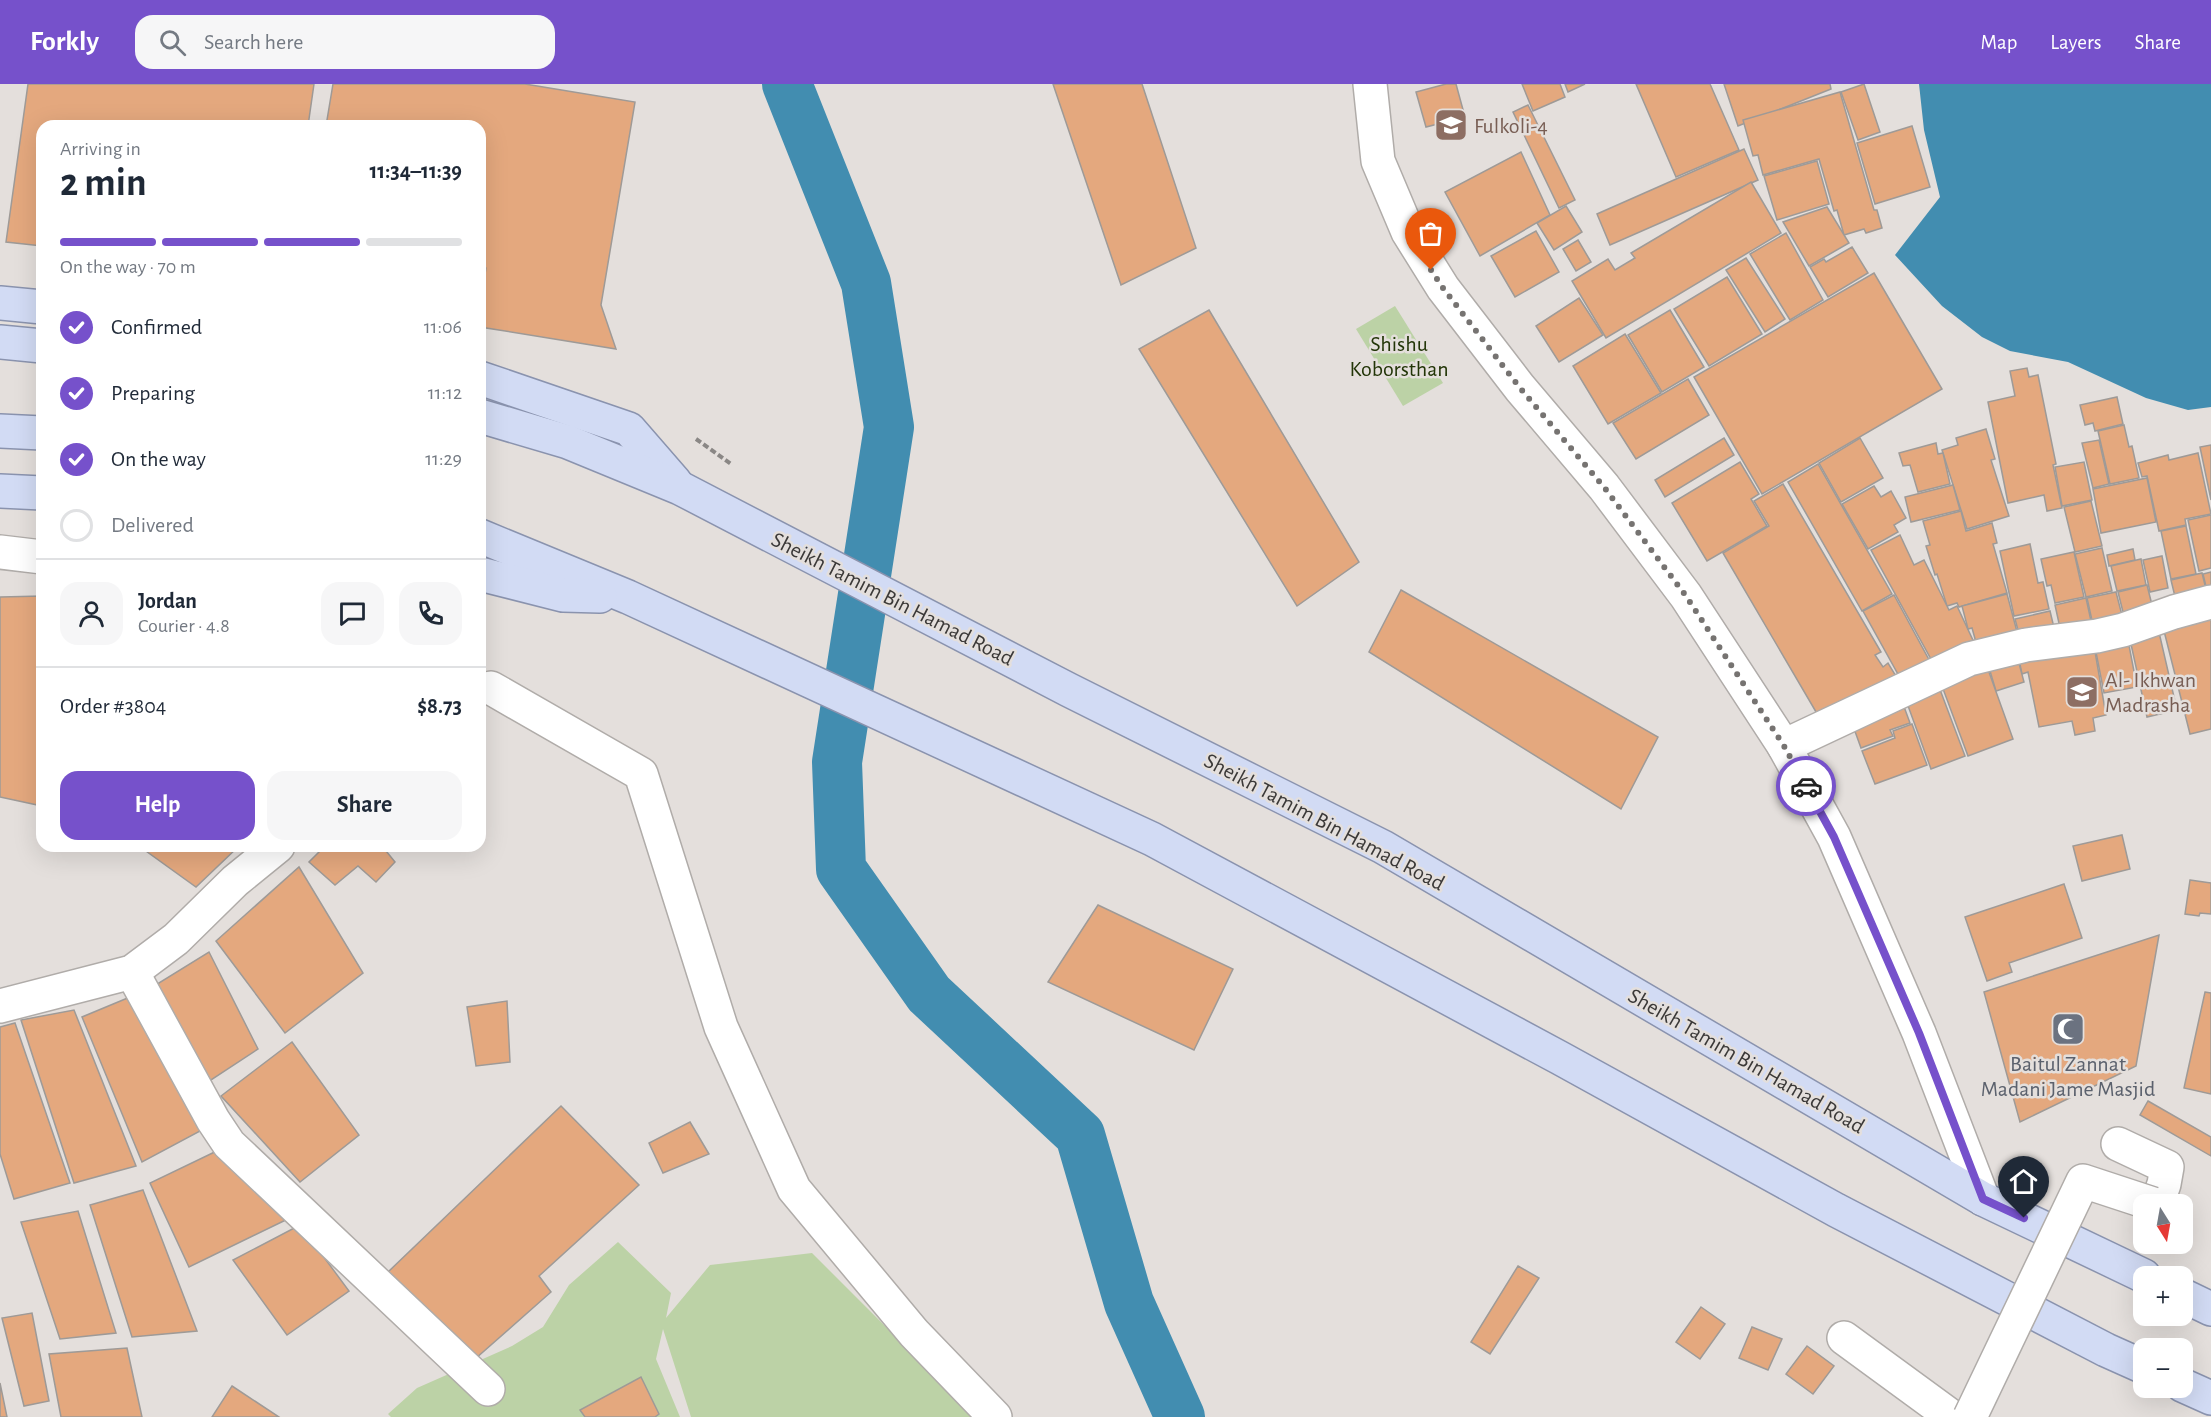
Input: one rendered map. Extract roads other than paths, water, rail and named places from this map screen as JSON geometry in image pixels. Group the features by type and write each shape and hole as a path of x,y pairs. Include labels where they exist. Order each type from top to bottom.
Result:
{"main road":[{"path":"0,303 36,307"},
{"path":"0,342 36,345"},
{"path":"486,380 629,429 680,488"},
{"name":"Sheikh Tamim Bin Hamad Road","path":"486,418 568,442 680,488 1069,690 1383,847 1983,1199 2133,1271"},
{"path":"0,431 36,434"},
{"path":"0,491 36,493"},
{"path":"486,538 628,597 1152,839 1550,1052 1836,1210 2133,1362"},
{"path":"486,576 563,595 628,597"},
{"path":"2193,1300 2211,1309"},
{"path":"2193,1390 2211,1398"}],"street":[{"path":"1370,84 1378,161 1408,232 1437,279 1520,388 1604,487 1686,596 1784,746 1834,837 1919,1033 1983,1199"},
{"path":"0,552 36,556"},
{"path":"1784,746 1969,659 2026,645 2097,636 2123,630 2211,602"},
{"path":"486,690 641,774 722,1027 794,1189 914,1333 995,1417"},
{"path":"0,1006 132,972 176,939 235,881 271,852"},
{"path":"132,972 213,1120 229,1144 488,1389"},
{"path":"2118,1144 2167,1167 2160,1194"},
{"path":"1970,1417 2083,1181 2133,1197"},
{"path":"1844,1338 1952,1417"}],"water":[{"path":"1919,84 2211,84 2211,407 2188,410 2146,398 2068,362 2010,351 1982,337 1942,306 1895,255 1940,197 1924,130"}],"waterway":[{"path":"787,84 866,283 889,427 837,762 841,869 929,994 1080,1135 1129,1303 1180,1417"}],"place":[{"name":"Fulkoli-4","path":"1451,125"},
{"name":"Al- Ikhwan Madrasha","path":"2082,692"},
{"name":"Baitul Zannat Madani Jame Masjid","path":"2068,1029"}],"park label":[{"name":"Shishu Koborsthan","path":"1399,356"}]}
